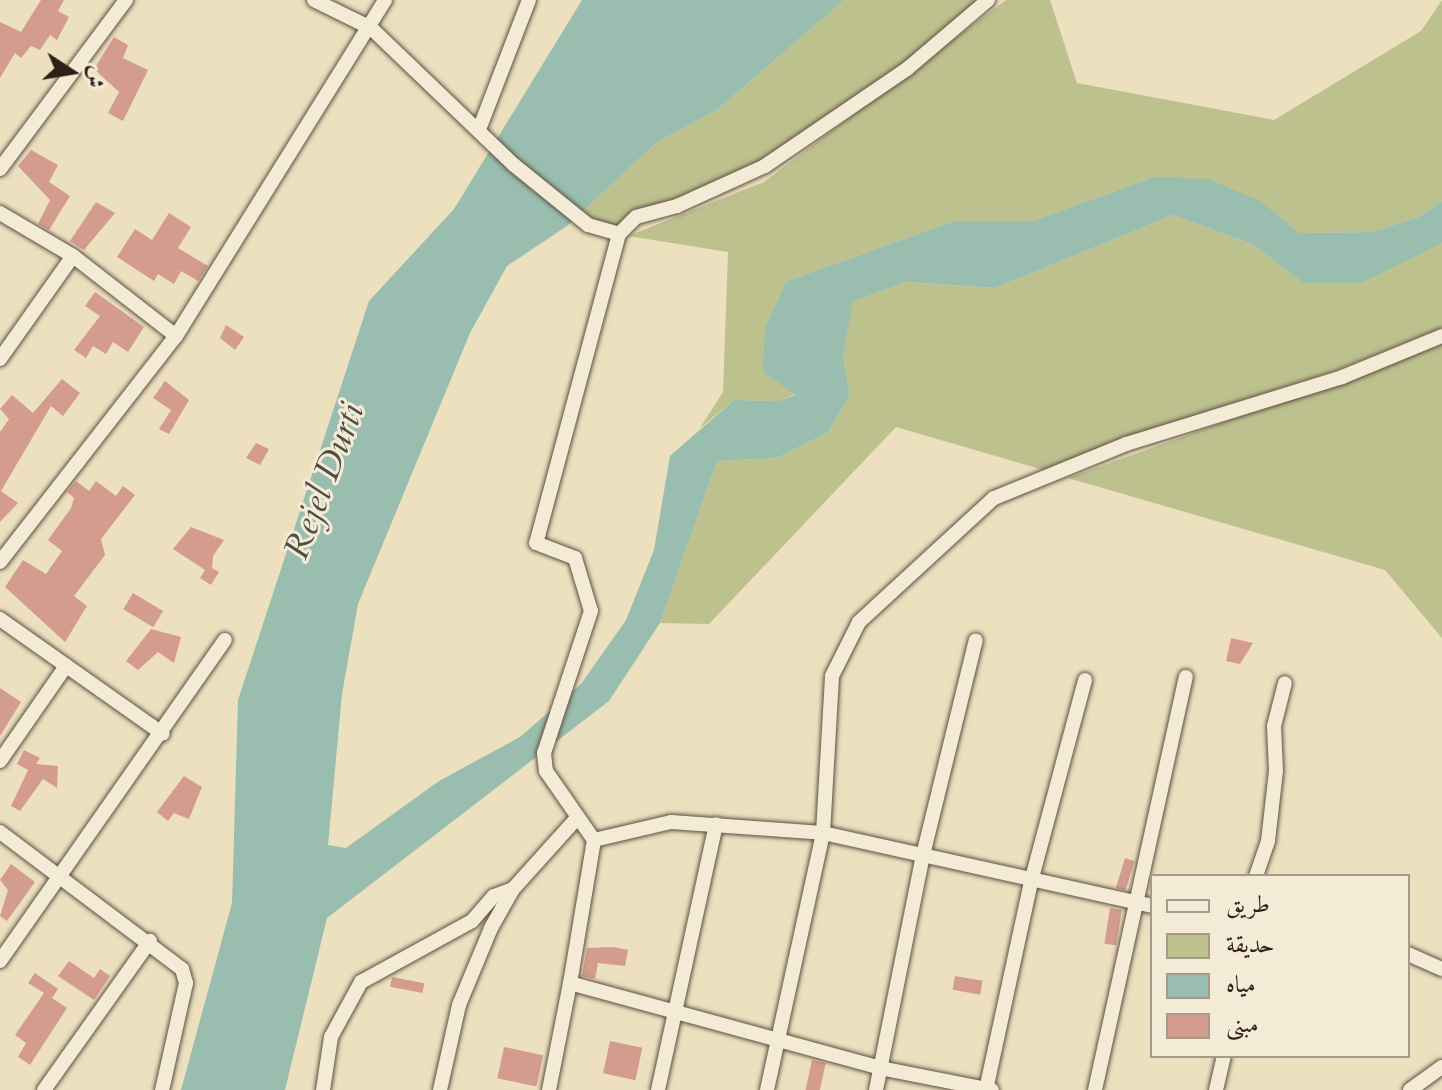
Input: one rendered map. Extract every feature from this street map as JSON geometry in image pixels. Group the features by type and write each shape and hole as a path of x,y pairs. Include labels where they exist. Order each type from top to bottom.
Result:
{"street":[{"path":"0,169 126,0"},
{"path":"314,0 371,28 480,127 514,165 588,225 619,234"},
{"path":"0,562 176,336 371,28 385,0"},
{"path":"480,127 529,0"},
{"path":"594,840 576,819 546,771 544,753 591,611 575,558 536,543 619,234 636,217 677,206 765,166 907,69 988,0"},
{"path":"0,213 73,256 176,336"},
{"path":"0,359 73,256"},
{"path":"767,1090 823,833 832,676 859,622 994,498 1126,444 1342,377 1442,336"},
{"path":"0,619 163,734"},
{"path":"0,961 163,734 225,640"},
{"path":"876,1090 923,855 976,640"},
{"path":"0,761 66,666"},
{"path":"1150,874 1186,677"},
{"path":"570,983 778,1037 880,1068 988,1090 1032,878 1085,680"},
{"path":"1257,874 1268,841 1274,726 1285,683"},
{"path":"440,1090 459,1005 513,889 576,819"},
{"path":"594,840 671,822 823,833 1145,904"},
{"path":"658,1090 716,824"},
{"path":"0,832 150,941 186,975 162,1090"},
{"path":"549,1090 594,840"},
{"path":"1095,1090 1150,876"},
{"path":"323,1090 331,1037 361,982 472,921 494,896 513,889"},
{"path":"44,1090 150,941"},
{"path":"1410,955 1442,969"},
{"path":"1216,1090 1224,1058"},
{"path":"1410,1090 1442,1067"}],"green space":[{"path":"844,0 980,0 905,64 762,162 618,228 581,213 656,143 718,109"},
{"path":"1006,0 1050,0 1077,83 1274,120 1421,31 1442,0 1442,201 1418,217 1372,232 1300,233 1262,202 1153,177 1033,221 954,221 787,281 797,394 777,401 734,400 700,428 723,392 728,252 628,236 764,182"},
{"path":"1173,215 1254,245 1303,283 1442,243 1442,328 1337,370 1127,437 1047,471 896,427 709,624 660,623 717,461 777,458 827,433 850,395 843,357 852,301 906,282 995,288"},
{"path":"1442,344 1442,638 1385,570 1068,478"}],"water":[{"name":"Rejel Durti","path":"582,0 844,0 718,109 656,143 567,226 507,266 470,333 358,604 342,694 328,845 346,848 439,781 520,737 581,684 626,620 654,550 670,456 734,400 777,401 796,395 763,372 765,328 787,281 954,221 1033,221 1153,177 1209,179 1262,202 1300,233 1372,232 1418,217 1442,201 1442,243 1361,283 1303,283 1254,245 1173,215 995,288 906,282 853,301 843,357 850,395 827,433 777,458 717,461 660,623 609,701 327,918 285,1090 181,1090 232,903 238,700 369,301 454,209"}],"building":[{"path":"41,0 64,0 58,11 69,17 57,40 50,35 40,50 31,46 21,58 15,53 0,78 0,22 21,32"},
{"path":"114,37 128,45 123,58 148,70 123,121 108,113 119,92 94,69"},
{"path":"31,150 58,165 49,182 70,196 49,230 38,224 50,200 18,166"},
{"path":"96,202 115,213 84,250 70,241"},
{"path":"169,213 191,227 178,248 208,266 198,281 181,271 174,284 158,274 154,281 117,257 135,229 152,240"},
{"path":"95,292 144,327 128,352 113,342 106,354 93,346 86,358 74,350 100,316 85,306"},
{"path":"226,325 244,337 235,350 220,338"},
{"path":"62,379 80,393 63,416 51,406 1,491 18,503 0,522 0,432 9,419 0,409 12,395 33,413"},
{"path":"165,381 189,400 169,434 159,429 171,410 153,398"},
{"path":"256,443 269,449 260,465 246,458"},
{"path":"76,481 89,491 96,481 116,496 123,486 135,495 101,539 105,555 74,596 87,606 65,642 5,587 23,560 46,574 62,551 48,540 71,508 74,498 67,492"},
{"path":"191,527 224,540 213,556 212,568 219,572 211,585 200,578 205,570 173,549"},
{"path":"133,593 163,611 153,627 123,609"},
{"path":"151,629 181,637 174,663 158,652 138,670 126,661"},
{"path":"1231,638 1253,643 1240,664 1226,661"},
{"path":"0,688 21,702 0,736"},
{"path":"24,750 40,758 36,764 58,766 57,788 43,779 20,811 11,806 28,770 17,764"},
{"path":"184,776 202,787 189,819 174,813 168,821 157,812"},
{"path":"1125,858 1135,861 1125,891 1116,888"},
{"path":"11,864 35,882 7,921 0,916 8,890 0,880"},
{"path":"1110,908 1122,910 1116,945 1104,944"},
{"path":"587,948 628,950 625,966 598,963 595,979 582,976"},
{"path":"69,961 94,978 100,969 110,976 94,1000 58,976"},
{"path":"35,973 58,989 52,998 67,1008 30,1065 18,1057 26,1043 15,1035 44,993 28,983"},
{"path":"955,976 983,981 980,995 953,990"},
{"path":"392,977 424,983 422,993 390,987"},
{"path":"610,1041 642,1048 635,1080 603,1073"},
{"path":"504,1047 543,1055 536,1087 497,1078"},
{"path":"812,1060 826,1063 820,1090 806,1090"}]}
